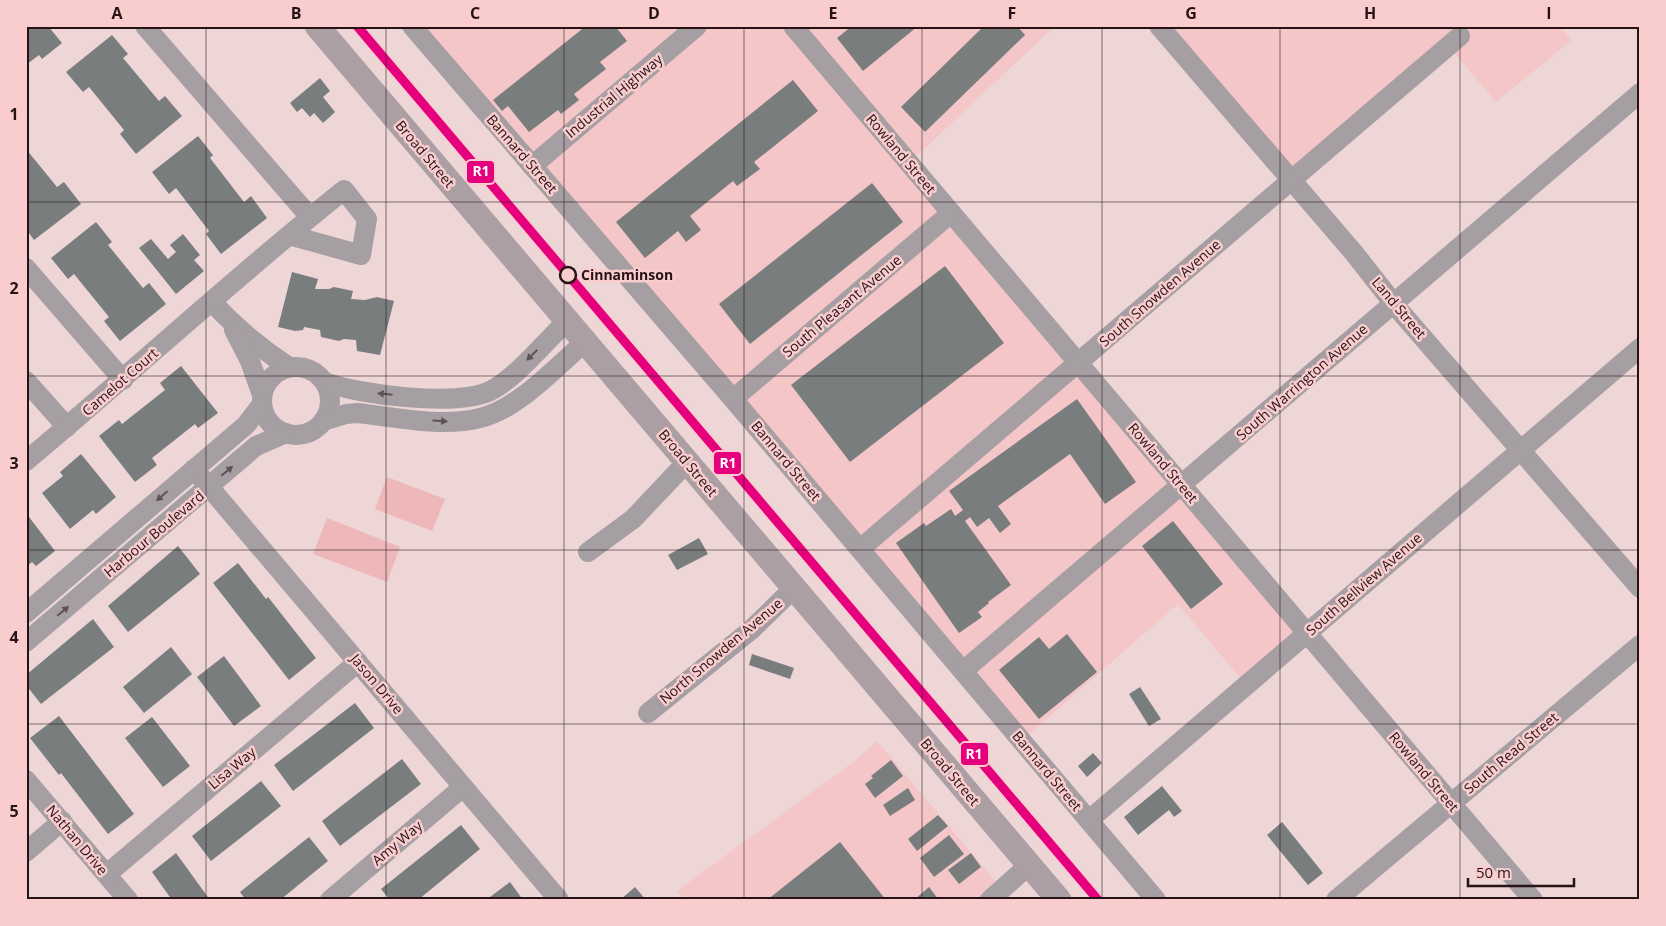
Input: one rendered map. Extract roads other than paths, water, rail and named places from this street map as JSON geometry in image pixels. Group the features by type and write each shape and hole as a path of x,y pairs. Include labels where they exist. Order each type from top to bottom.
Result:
{"main road":[{"name":"Broad Street","path":"317,26 1059,900"}],"street":[{"path":"144,26 310,217"},
{"name":"Bannard Street","path":"412,26 733,399 1156,900"},
{"name":"Industrial Highway","path":"532,166 697,26"},
{"name":"Rowland Street","path":"793,26 1533,900"},
{"name":"Land Street","path":"1159,26 1394,303 1640,588"},
{"name":"South Snowden Avenue","path":"860,549 1460,36"},
{"name":"South Warrington Avenue","path":"963,672 1640,93"},
{"name":"Camelot Court","path":"26,461 124,380 289,235 344,190 367,219 368,224 360,255 289,235"},
{"name":"South Pleasant Avenue","path":"733,399 951,213"},
{"path":"26,268 124,380"},
{"path":"212,302 230,321 269,354 289,367 299,366 314,372 325,382 345,390 453,400 473,398 488,392 504,382 567,321"},
{"path":"230,321 250,361 267,418 273,426 286,433"},
{"name":"Harbour Boulevard","path":"26,642 256,446 286,433 298,435 311,431 323,421 346,414 357,413 461,421 481,418 514,402 585,342"},
{"name":"South Bellview Avenue","path":"1089,820 1640,348"},
{"name":"Harbour Boulevard","path":"26,613 246,425 262,399 265,386 273,375 289,367"},
{"path":"26,381 67,427"},
{"path":"323,421 329,410 330,398 325,382"},
{"path":"488,392 494,413"},
{"path":"588,552 633,520 687,462"},
{"name":"Jason Drive","path":"194,469 559,900"},
{"name":"North Snowden Avenue","path":"648,713 751,630 794,588"},
{"name":"South Read Street","path":"1336,900 1640,645"},
{"name":"Lisa Way","path":"107,874 358,662"},
{"name":"Nathan Drive","path":"26,780 128,900"},
{"name":"Amy Way","path":"330,900 464,786"},
{"path":"26,852 62,821"},
{"path":"990,900 1029,865"}],"place":[{"name":"Cinnaminson","path":"568,275"}]}
